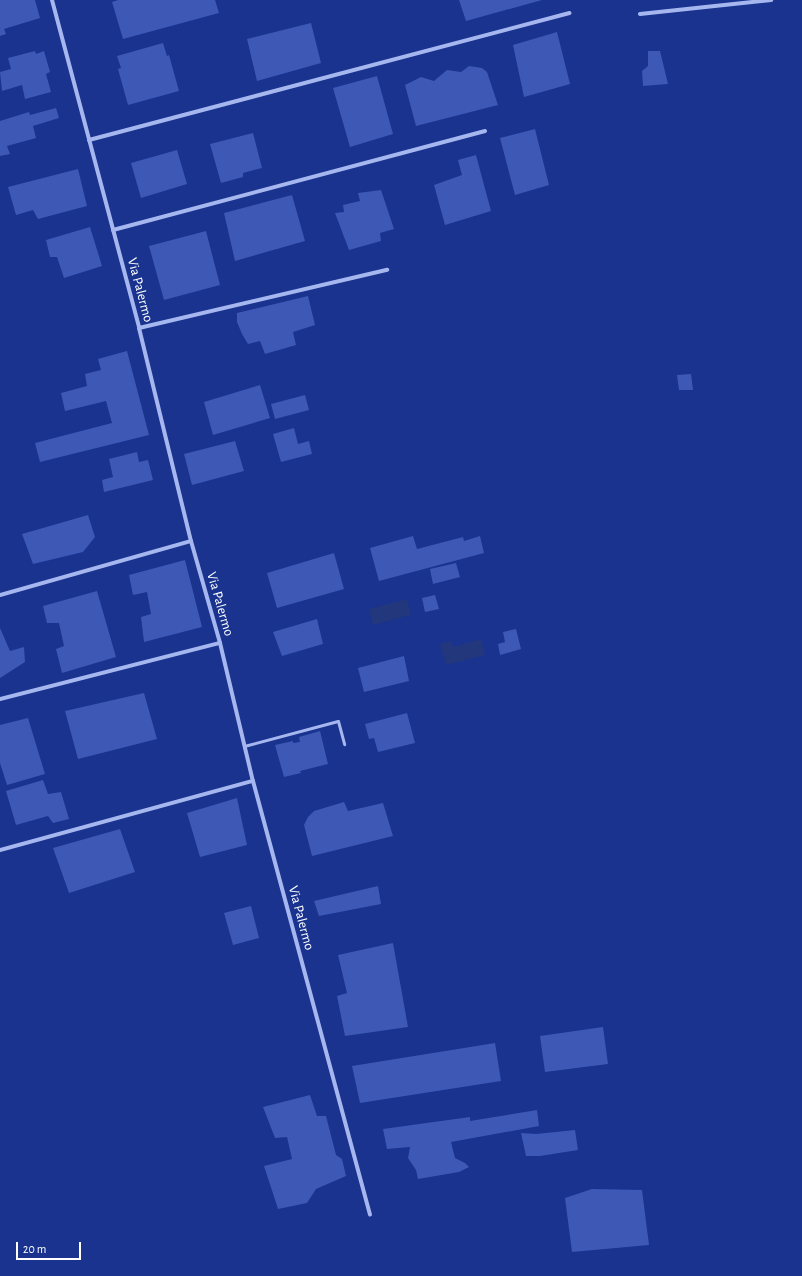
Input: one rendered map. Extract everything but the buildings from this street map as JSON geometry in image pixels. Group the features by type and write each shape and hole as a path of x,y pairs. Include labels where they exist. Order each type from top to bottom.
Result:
{"street":[{"name":"Via Palermo","path":"52,0 139,328 191,541 220,643 253,781 370,1214"},
{"path":"640,14 771,0"},
{"path":"89,140 570,13"},
{"path":"113,230 485,131"},
{"path":"139,328 387,270"},
{"path":"0,595 191,541"},
{"path":"0,699 220,643"},
{"path":"0,850 253,781"}],"lane":[{"path":"244,746 338,721 344,744"}],"water":[{"path":"407,599 411,615 373,625 369,609"},
{"path":"481,639 485,655 446,665 440,644 451,641 453,647"}]}
